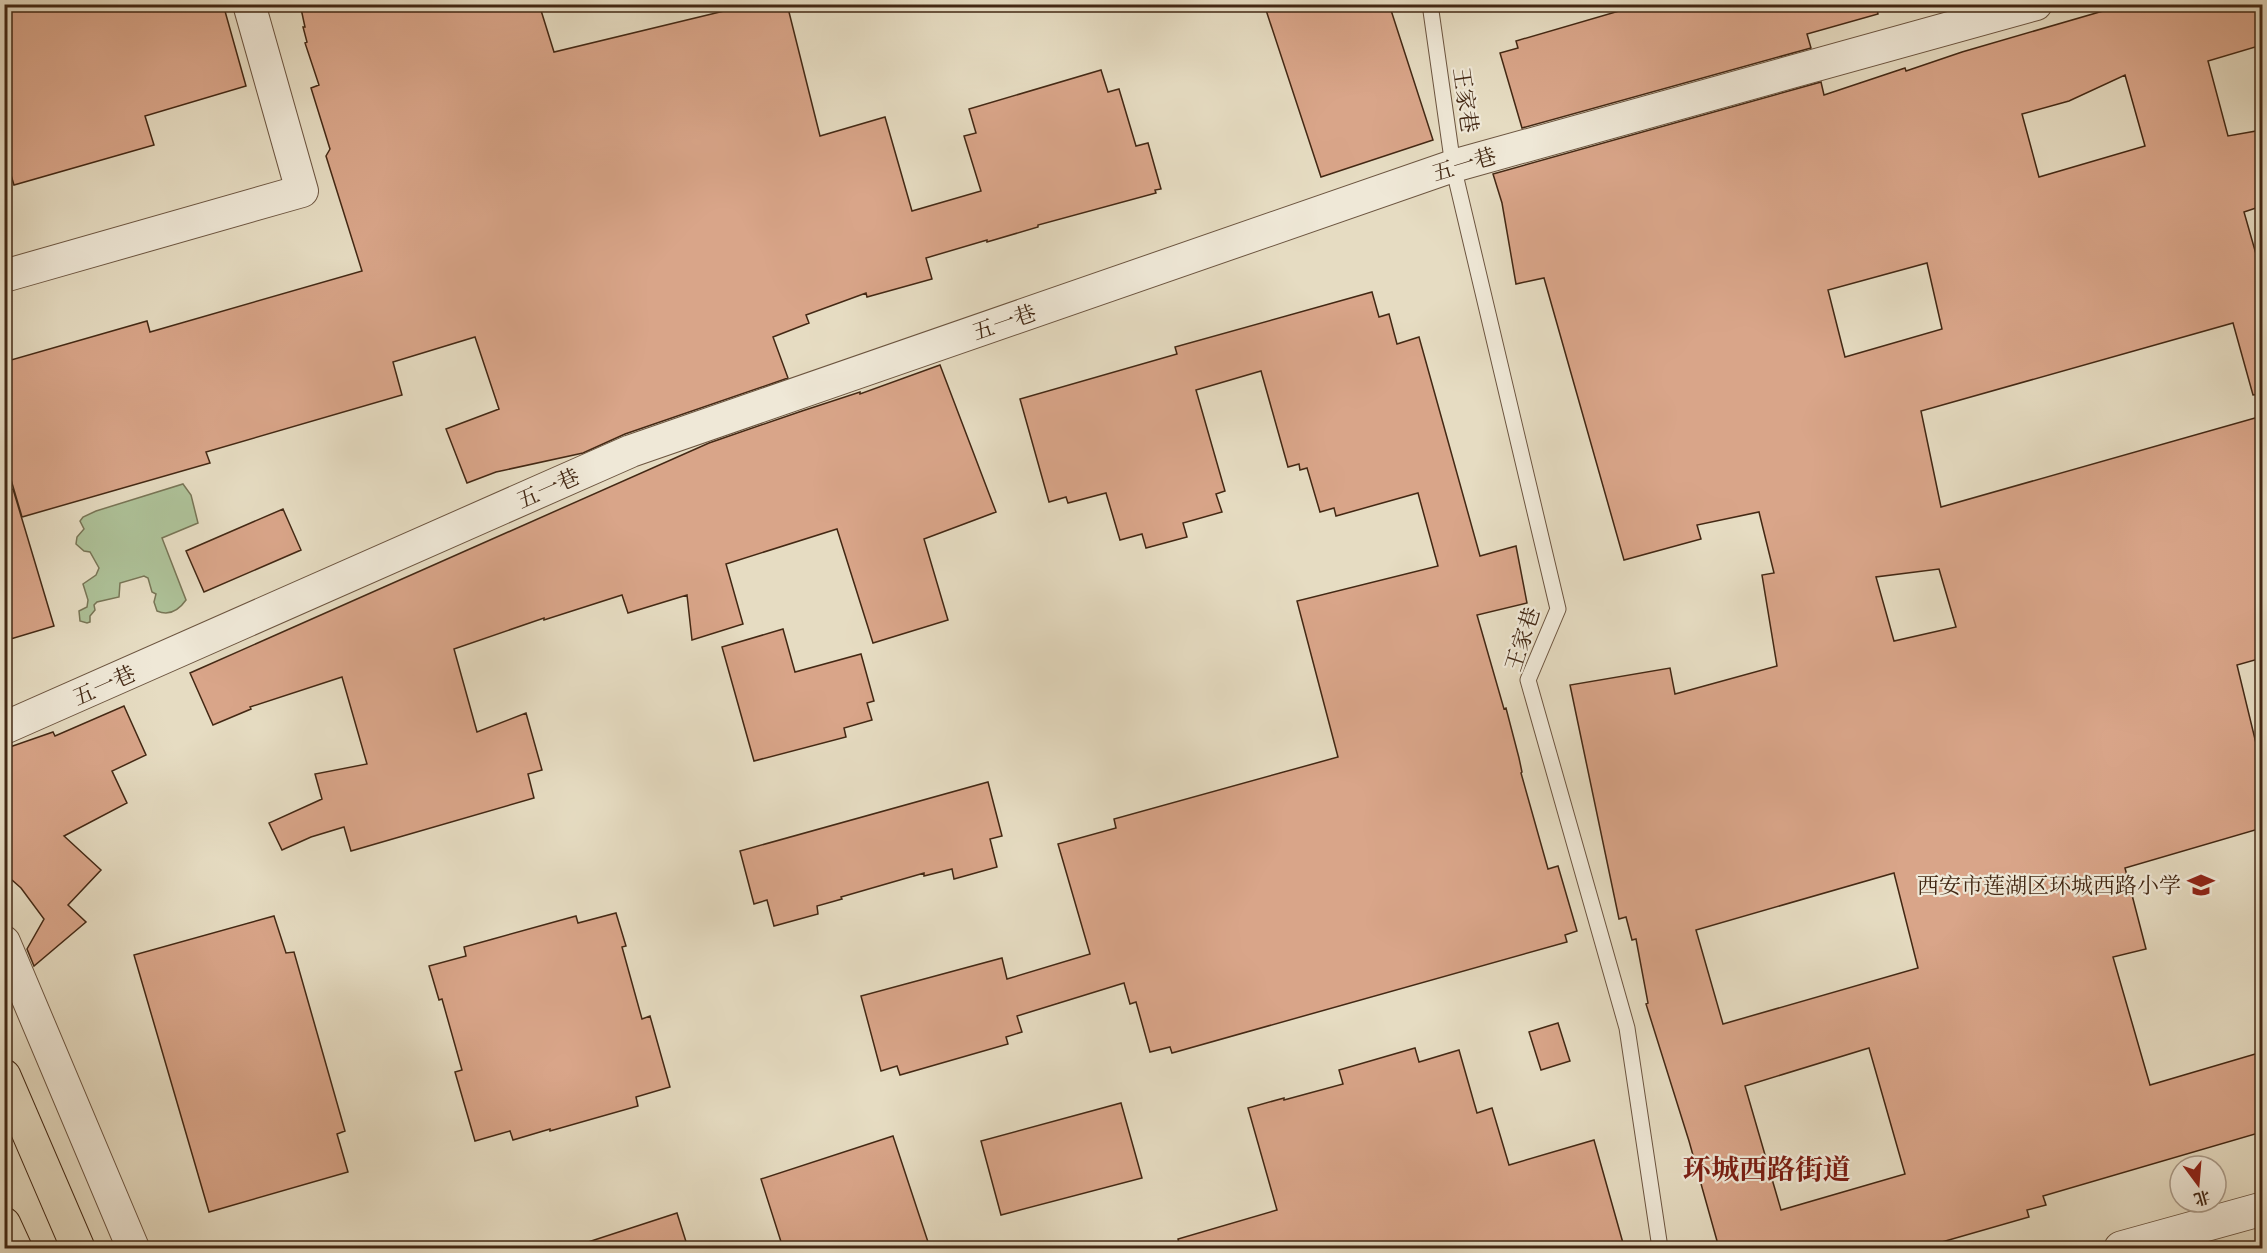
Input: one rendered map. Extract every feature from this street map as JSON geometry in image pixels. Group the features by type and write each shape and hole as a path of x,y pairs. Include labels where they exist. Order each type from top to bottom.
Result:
{"main road":[{"path":"4,1076 78,1248"},
{"path":"4,1224 15,1248"}],"street":[{"path":"4,276 302,191 249,4"},
{"name":"五一巷","path":"4,728 631,451 1453,166 2036,4"},
{"path":"4,942 133,1248"},
{"path":"2121,1248 2262,1209"}],"lane":[{"name":"王家巷","path":"1430,4 1453,166 1558,609 1528,680 1627,1028 1660,1248"}],"green space":[{"path":"183,484 191,495 198,523 162,538 186,600 173,611 166,613 157,611 154,602 156,594 152,592 148,578 144,576 120,583 119,597 97,602 90,616 90,622 80,621 79,611 87,607 88,600 83,584 96,575 99,568 90,552 84,551 76,544 77,537 84,529 80,521 83,517"}],"building":[{"path":"4,4 223,4 246,86 145,116 154,145 14,185 4,152"},
{"path":"300,4 539,4 554,52 753,4 787,4 820,136 885,117 912,211 981,191 964,136 976,133 969,109 1101,70 1108,92 1119,89 1136,146 1148,143 1161,189 1155,190 1156,193 926,258 932,279 867,297 866,293 806,315 809,323 773,337 788,378 625,434 583,453 496,472 467,483 446,429 499,409 475,337 393,362 402,395 206,452 210,463 22,517 4,456 4,362 147,321 150,332 362,271 326,156 330,149 311,88 319,85 305,43 307,42"},
{"path":"1264,4 1389,4 1433,140 1321,177"},
{"path":"1643,4 1876,4 1878,14 1807,34 1811,48 1522,128 1500,53 1518,48 1516,41"},
{"path":"2127,4 2262,4 2262,45 2208,61 2228,136 2262,130 2262,206 2244,212 2262,275 2262,394 2253,395 2233,323 1921,411 1941,507 2262,416 2262,658 2237,665 2262,768 2262,828 2125,868 2146,949 2113,957 2150,1085 2262,1052 2262,1132 2187,1154 2168,1154 2168,1159 2043,1196 2046,1205 2027,1210 2029,1217 1921,1248 1719,1248 1689,1141 1646,1004 1648,1003 1636,939 1632,940 1626,917 1619,919 1570,685 1670,668 1675,694 1777,666 1762,575 1774,573 1759,512 1697,525 1701,539 1624,560 1544,278 1516,284 1502,203 1493,174 1821,82 1824,95 1905,68 1906,71 1962,52","holes":["2125,75 2145,146 2039,177 2022,114 2069,101","1927,263 1942,329 1845,357 1828,290","1939,569 1956,627 1894,641 1876,577","1894,873 1918,968 1723,1024 1696,930","1869,1048 1905,1174 1781,1210 1745,1086"]},
{"path":"1372,292 1379,317 1389,314 1397,344 1419,337 1480,556 1516,546 1527,603 1477,615 1504,709 1506,708 1521,773 1548,869 1558,866 1577,931 1565,935 1567,942 1172,1053 1170,1047 1150,1052 1136,1002 1130,1004 1124,983 1017,1016 1022,1032 1006,1037 1008,1044 900,1075 897,1066 881,1071 861,996 1002,958 1007,979 1090,954 1058,844 1116,828 1114,819 1338,757 1297,601 1438,566 1418,493 1336,516 1334,508 1320,512 1307,468 1300,470 1299,464 1288,467 1261,371 1196,390 1225,491 1216,494 1222,512 1183,523 1187,537 1146,548 1142,534 1120,540 1106,493 1068,503 1066,497 1049,502 1020,399 1177,354 1175,347"},
{"path":"940,365 996,512 924,539 948,620 873,643 837,529 726,564 743,624 692,640 687,595 628,613 622,595 544,620 544,618 454,649 477,732 526,713 542,770 528,774 534,798 351,851 344,827 311,837 282,850 269,823 322,799 315,774 367,764 342,677 250,707 251,709 213,725 190,673 709,443 860,392 860,394"},
{"path":"13,489 54,626 4,641 4,490"},
{"path":"283,509 301,550 204,592 186,551"},
{"path":"783,629 795,672 861,654 874,701 867,703 872,720 844,728 846,737 754,761 722,647"},
{"path":"124,706 146,755 112,771 127,803 64,836 101,870 68,905 86,922 34,966 27,949 44,919 21,888 4,873 4,749 53,732 55,736"},
{"path":"988,782 1002,836 990,839 997,867 954,879 952,869 924,876 924,873 841,897 842,899 817,906 818,914 774,926 767,900 754,904 740,851"},
{"path":"616,913 626,946 622,947 642,1019 650,1016 670,1087 636,1097 638,1106 550,1131 550,1129 513,1140 510,1131 475,1141 455,1072 462,1070 442,999 439,1000 429,966 466,956 464,947 576,916 578,923"},
{"path":"274,916 286,953 294,952 345,1131 337,1134 348,1172 209,1212 134,955"},
{"path":"1558,1023 1570,1061 1541,1070 1529,1032"},
{"path":"1415,1048 1419,1062 1459,1050 1477,1113 1492,1108 1509,1165 1594,1140 1623,1243 1602,1248 1180,1248 1178,1239 1277,1210 1248,1108 1343,1084 1339,1070"},
{"path":"1121,1103 1142,1178 1001,1215 981,1141"},
{"path":"893,1136 930,1248 783,1248 761,1179"},
{"path":"677,1213 688,1248 589,1248 588,1242"}],"place":[{"name":"西安市莲湖区环城西路小学","path":"2201,885"}],"district":[{"name":"环城西路街道","path":"1767,1169"}]}
